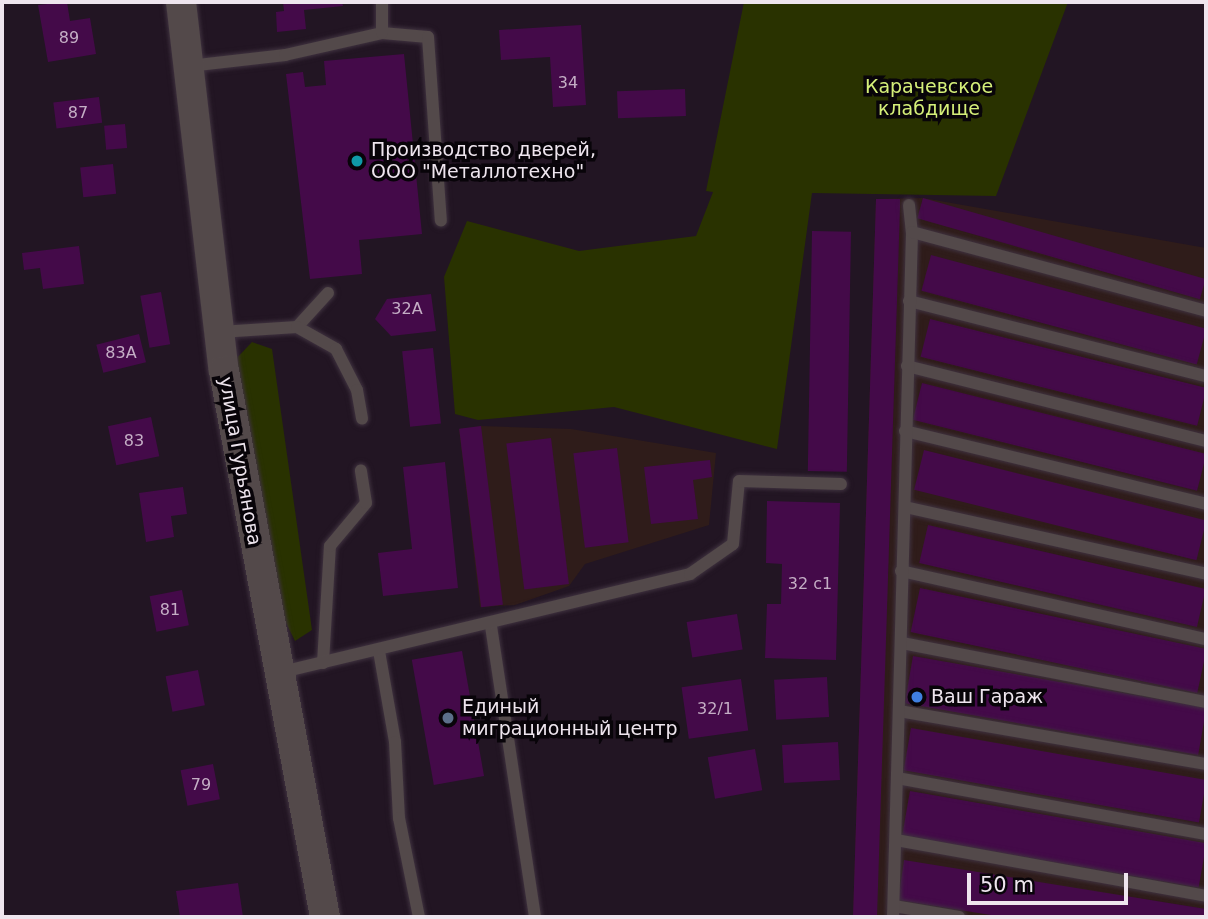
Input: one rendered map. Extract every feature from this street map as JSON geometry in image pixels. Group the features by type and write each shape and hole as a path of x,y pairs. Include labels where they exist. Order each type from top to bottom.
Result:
{"street":[{"name":"улица Гурьянова","path":"181,2 219,332 278,673 325,917"}],"lane":[{"path":"382,2 382,33"},
{"path":"189,66 285,55 382,33 428,37 441,221"},
{"path":"909,205 912,232 893,912 959,917"},
{"path":"912,232 1206,311"},
{"path":"297,327 328,293"},
{"path":"909,301 1206,376"},
{"path":"219,332 297,327 336,349 357,390 362,419"},
{"path":"907,366 1206,441"},
{"path":"905,431 1206,505"},
{"path":"323,663 330,546 366,503 361,470"},
{"path":"278,673 491,626 690,574 733,544 739,481 841,484"},
{"path":"905,507 1206,574"},
{"path":"901,571 1206,639"},
{"path":"491,626 535,917"},
{"path":"902,643 1206,702"},
{"path":"379,651 395,741 399,818 419,917"},
{"path":"900,711 1206,764"},
{"path":"897,778 1206,834"},
{"path":"896,840 1206,896"}],"shaded area":[{"path":"923,198 1206,248 1206,917 853,917 876,199"},
{"path":"481,426 571,429 716,453 709,525 585,564 569,586 515,605 480,607 459,429"}],"green space":[{"name":"Карачевское клабдище","path":"744,2 1068,2 996,196 812,193 777,449 614,407 478,420 455,414 444,277 467,221 579,251 696,236 713,192 706,191"},
{"path":"252,342 272,349 312,630 295,641 285,621 234,361"}],"building":[{"path":"67,2 70,21 90,18 96,54 48,62 38,5"},
{"path":"283,2 342,2 343,6 304,10 306,29 277,32 276,12 284,11"},
{"path":"581,25 586,105 553,107 550,57 501,60 499,30"},
{"name":"Производство дверей, ООО \"Металлотехно\"","path":"404,54 422,234 359,240 362,274 310,279 286,74 303,72 305,87 326,85 324,61"},
{"path":"685,89 686,116 618,118 617,91"},
{"path":"99,97 102,123 57,128 53,103"},
{"path":"125,124 127,148 106,150 104,126"},
{"path":"113,164 116,194 83,197 80,167"},
{"path":"923,198 1206,279 1200,299 917,218"},
{"path":"876,199 900,199 900,208 877,917 853,917"},
{"path":"812,231 851,232 847,472 808,471"},
{"path":"79,246 84,284 43,289 40,268 24,270 22,253"},
{"path":"931,255 1206,329 1197,365 921,291"},
{"path":"161,292 170,344 150,348 140,296"},
{"path":"431,294 436,331 391,336 375,319 387,299"},
{"path":"930,319 1206,388 1197,426 921,357"},
{"path":"139,334 146,362 103,373 96,345"},
{"path":"433,348 441,424 410,427 402,351"},
{"path":"922,383 1206,454 1197,491 913,420"},
{"path":"151,417 159,456 116,465 108,426"},
{"path":"481,426 503,605 481,607 459,429"},
{"path":"551,438 569,584 524,589 506,443"},
{"path":"617,448 629,542 585,548 573,453"},
{"path":"924,450 1206,520 1196,560 914,490"},
{"path":"710,460 712,477 693,480 698,519 651,524 644,467"},
{"path":"445,462 458,588 383,596 378,553 412,549 403,467"},
{"path":"183,487 187,514 171,516 174,537 146,542 139,493"},
{"path":"767,501 840,503 836,660 765,658 767,604 781,604 782,564 766,563"},
{"path":"928,525 1206,589 1197,627 919,563"},
{"path":"920,588 1206,649 1197,693 911,632"},
{"path":"182,590 189,625 156,632 150,596"},
{"path":"737,614 743,650 692,658 687,622"},
{"name":"Единый миграционный центр","path":"462,651 484,776 434,785 412,660"},
{"path":"913,656 1206,708 1198,755 905,703"},
{"path":"198,670 205,705 172,712 166,676"},
{"path":"827,677 829,717 776,720 774,680"},
{"path":"741,679 748,730 689,739 682,687"},
{"path":"911,728 1206,780 1199,822 904,770"},
{"path":"838,742 840,780 784,783 782,745"},
{"path":"755,749 762,790 715,799 708,757"},
{"path":"213,764 220,799 187,806 181,770"},
{"path":"910,791 1206,843 1199,888 902,835"},
{"path":"904,860 1206,909 1206,917 1003,917 898,900"},
{"path":"238,883 243,917 180,917 176,891"}],"place":[{"name":"Производство дверей, ООО \"Металлотехно\"","path":"357,161"},
{"name":"Ваш Гараж","path":"917,697"},
{"name":"Единый миграционный центр","path":"448,718"}]}
